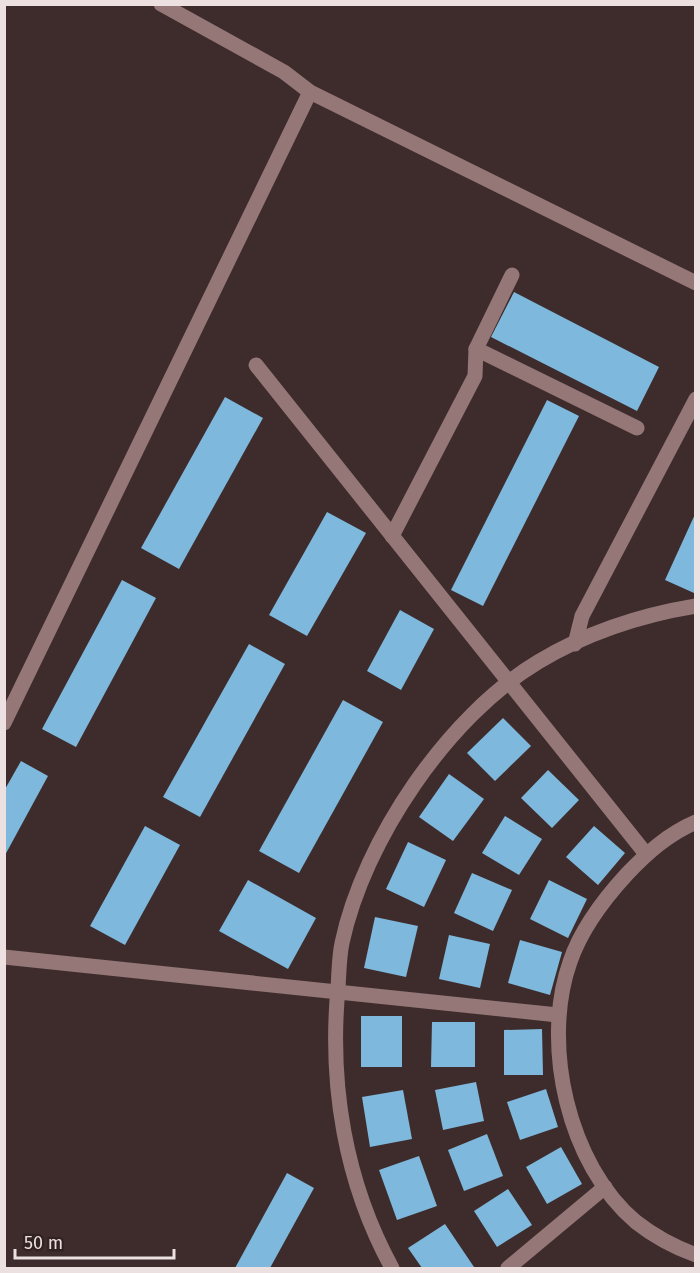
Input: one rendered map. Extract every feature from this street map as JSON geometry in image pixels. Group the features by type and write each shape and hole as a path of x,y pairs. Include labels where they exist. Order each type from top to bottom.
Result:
{"street":[{"path":"161,4 284,72 310,92 696,283"},
{"path":"4,723 310,92"},
{"path":"392,536 475,376 476,349 512,275"},
{"path":"476,349 637,428"},
{"path":"256,365 646,854"},
{"path":"575,644 582,616 696,399"},
{"path":"392,1269 373,1232 353,1175 339,1109 334,1030 342,943 366,873 397,810 437,753 488,699 538,662 598,633 658,612 696,606"},
{"path":"696,822 666,839 646,854 610,892 589,923 570,961 558,1015 561,1070 569,1109 582,1149 605,1187 635,1221 668,1245 696,1255"},
{"path":"4,957 558,1015"},
{"path":"508,1269 605,1187"}],"building":[{"path":"514,292 659,367 637,411 491,337"},
{"path":"225,397 263,418 179,569 141,548"},
{"path":"547,400 579,416 483,606 451,590"},
{"path":"327,512 366,533 307,636 269,615"},
{"path":"696,512 696,591 694,593 665,580"},
{"path":"122,580 156,598 76,747 42,729"},
{"path":"400,610 434,629 401,690 367,671"},
{"path":"249,644 285,664 200,817 163,797"},
{"path":"343,700 383,722 299,873 259,851"},
{"path":"503,718 531,746 495,781 467,753"},
{"path":"21,761 48,776 4,857 4,791"},
{"path":"548,770 579,800 552,828 521,798"},
{"path":"449,774 484,799 453,841 419,817"},
{"path":"505,816 542,839 519,875 482,853"},
{"path":"145,826 180,845 125,945 90,926"},
{"path":"594,826 625,853 598,885 566,857"},
{"path":"408,842 446,860 424,907 386,889"},
{"path":"472,873 512,890 493,931 454,913"},
{"path":"248,880 316,918 288,969 219,931"},
{"path":"549,880 587,899 568,938 530,919"},
{"path":"375,917 418,926 406,977 364,968"},
{"path":"449,935 490,944 480,988 439,979"},
{"path":"520,940 562,952 550,995 508,983"},
{"path":"361,1016 402,1016 402,1067 361,1067"},
{"path":"432,1022 475,1022 475,1067 431,1067"},
{"path":"542,1029 543,1075 504,1075 504,1030"},
{"path":"476,1082 484,1121 443,1130 435,1090"},
{"path":"546,1089 558,1127 520,1140 507,1102"},
{"path":"403,1090 412,1139 370,1147 362,1097"},
{"path":"487,1134 503,1176 464,1191 448,1150"},
{"path":"561,1147 582,1184 547,1204 526,1167"},
{"path":"419,1156 437,1206 397,1220 379,1170"},
{"path":"287,1173 314,1188 270,1268 235,1268"},
{"path":"508,1189 532,1225 497,1247 474,1211"},
{"path":"445,1224 474,1267 422,1268 408,1248"}]}
